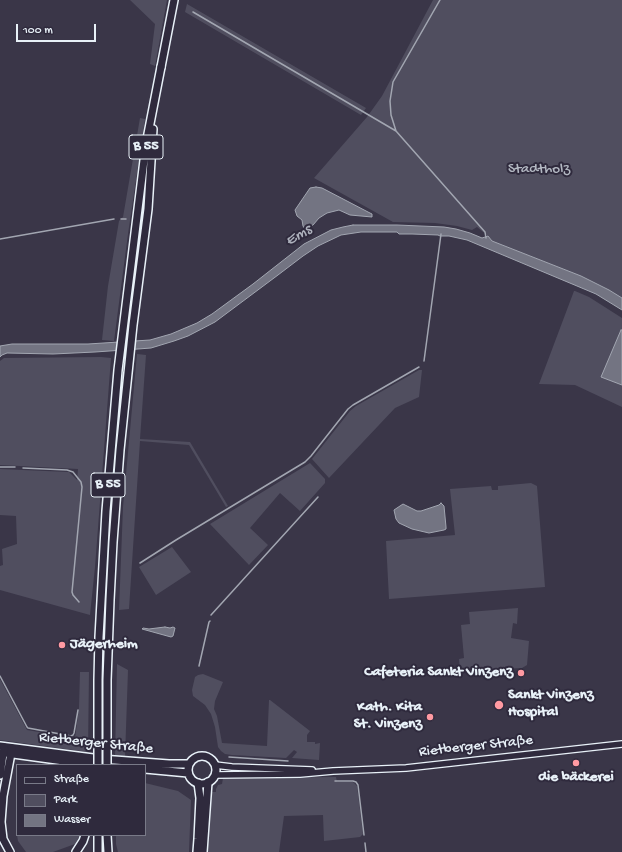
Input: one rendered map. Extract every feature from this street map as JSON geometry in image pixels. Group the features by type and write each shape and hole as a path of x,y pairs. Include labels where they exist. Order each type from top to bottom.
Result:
{"main road":[{"name":"B 55","path":"98,764 99,636 106,511 118,370 146,144 174,0"},
{"name":"B 55","path":"107,764 107,680 110,600 120,458 132,325 148,209 152,160 153,109"},
{"name":"Rietberger Straße","path":"5,750 101,759 189,764"},
{"name":"Rietberger Straße","path":"5,750 87,764"},
{"path":"0,769 5,750"},
{"path":"5,750 4,796 1,822 3,839 10,852"},
{"path":"198,756 203,756 211,760 215,765 213,778 208,782 198,783 190,777 188,773 189,764 198,756"},
{"name":"Rietberger Straße","path":"146,769 188,773"},
{"path":"203,852 208,782"},
{"path":"197,852 200,798 198,783"},
{"path":"76,852 85,836"},
{"path":"98,836 98,852"},
{"path":"107,836 108,852"},
{"path":"107,843 111,852"}],"street":[{"name":"Rietberger Straße","path":"214,775 300,774 406,768 622,744"},
{"name":"Rietberger Straße","path":"215,765 333,771"}],"green space":[{"path":"130,0 167,0 155,66 150,64 155,24"},
{"name":"Stadtholz","path":"433,0 622,0 622,298 581,276 492,241 477,227 472,230 435,223 393,222 314,178 367,117 382,96"},
{"path":"187,4 366,108 361,115 185,12"},
{"path":"140,118 145,119 114,341 102,340 108,286 119,221 123,217"},
{"path":"574,291 589,297 622,318 622,407 575,385 539,384"},
{"path":"137,354 146,355 140,439 190,442 228,506 226,507 189,445 140,441 129,609 119,610 123,507"},
{"path":"4,358 111,358 90,615 0,590 0,566 3,565 2,549 17,544 16,516 0,515 0,469 69,472 77,480 78,469 0,465 0,361"},
{"path":"419,370 422,370 419,397 395,408 329,478 312,459 350,411 356,406"},
{"path":"310,463 325,479 325,483 300,511 280,493 250,528 268,545 249,565 210,524"},
{"path":"531,483 537,486 545,587 389,599 386,541 455,535 450,489 491,486 492,490 498,490 498,486"},
{"path":"172,547 191,572 156,595 139,567"},
{"path":"518,608 517,624 513,623 511,638 529,641 527,665 522,668 460,671 459,659 464,658 461,625 470,624 469,612"},
{"path":"117,664 128,670 125,757 115,756"},
{"path":"80,672 89,672 88,752 0,740 0,679 27,730 75,738 79,708"},
{"path":"203,674 223,682 215,701 214,709 217,716 222,743 267,746 270,700 310,731 307,735 307,742 315,742 315,744 320,743 319,760 292,758 297,752 294,750 286,758 225,754 218,747 215,727 211,714 205,705 193,696 192,690 195,677"},
{"path":"336,777 337,782 353,782 357,786 363,834 360,837 324,841 323,815 284,816 279,852 207,852 210,792 216,792 218,785 222,784 223,778"},
{"path":"146,783 178,791 191,800 189,852 118,852 116,836 146,836"},
{"path":"17,836 79,836 75,844 53,852 26,852 18,841"}],"water":[{"path":"310,188 322,188 372,214 372,217 350,215 339,210 327,213 319,218 313,225 305,229 302,220 297,216 295,210"},
{"path":"353,225 444,227 470,233 482,238 488,236 492,241 581,276 609,290 622,298 622,310 596,294 467,240 438,235 399,234 397,232 361,232 341,235 318,246 215,322 188,336 174,341 151,348 53,354 7,353 0,357 0,346 12,344 88,344 150,340 171,334 197,323 212,314 304,244 331,230"},
{"path":"622,330 622,385 601,377"},
{"path":"441,503 444,506 446,529 444,530 429,533 412,529 399,523 396,519 394,510 403,504 417,511 421,511"},
{"path":"165,627 175,628 173,636 171,637 142,629 143,628 149,629"}],"waterway":[{"path":"396,131 391,115 390,101 393,82 440,0"},
{"path":"193,12 396,131 485,232 486,238"},
{"path":"0,239 114,219"},
{"path":"121,219 126,219"},
{"path":"424,361 441,234"},
{"path":"140,563 305,462 348,409 419,367"},
{"path":"0,467 15,467"},
{"path":"23,468 67,470 73,472 81,482 82,487 72,592 79,602"},
{"path":"211,615 318,497"},
{"path":"199,666 210,621"},
{"path":"0,676 28,728 71,736 74,733 78,710"},
{"path":"229,757 288,761"},
{"path":"335,781 353,781 358,785 364,835"},
{"path":"365,843 366,852"}],"place":[{"name":"Jägerheim","path":"62,645"},
{"name":"Cafeteria Sankt Vinzenz","path":"521,673"},
{"name":"Sankt Vinzenz Hospital","path":"499,705"},
{"name":"Kath. Kita St. Vinzenz","path":"430,717"},
{"name":"die bäckerei","path":"576,763"}],"water label":[{"name":"Ems","path":"299,236"}]}
